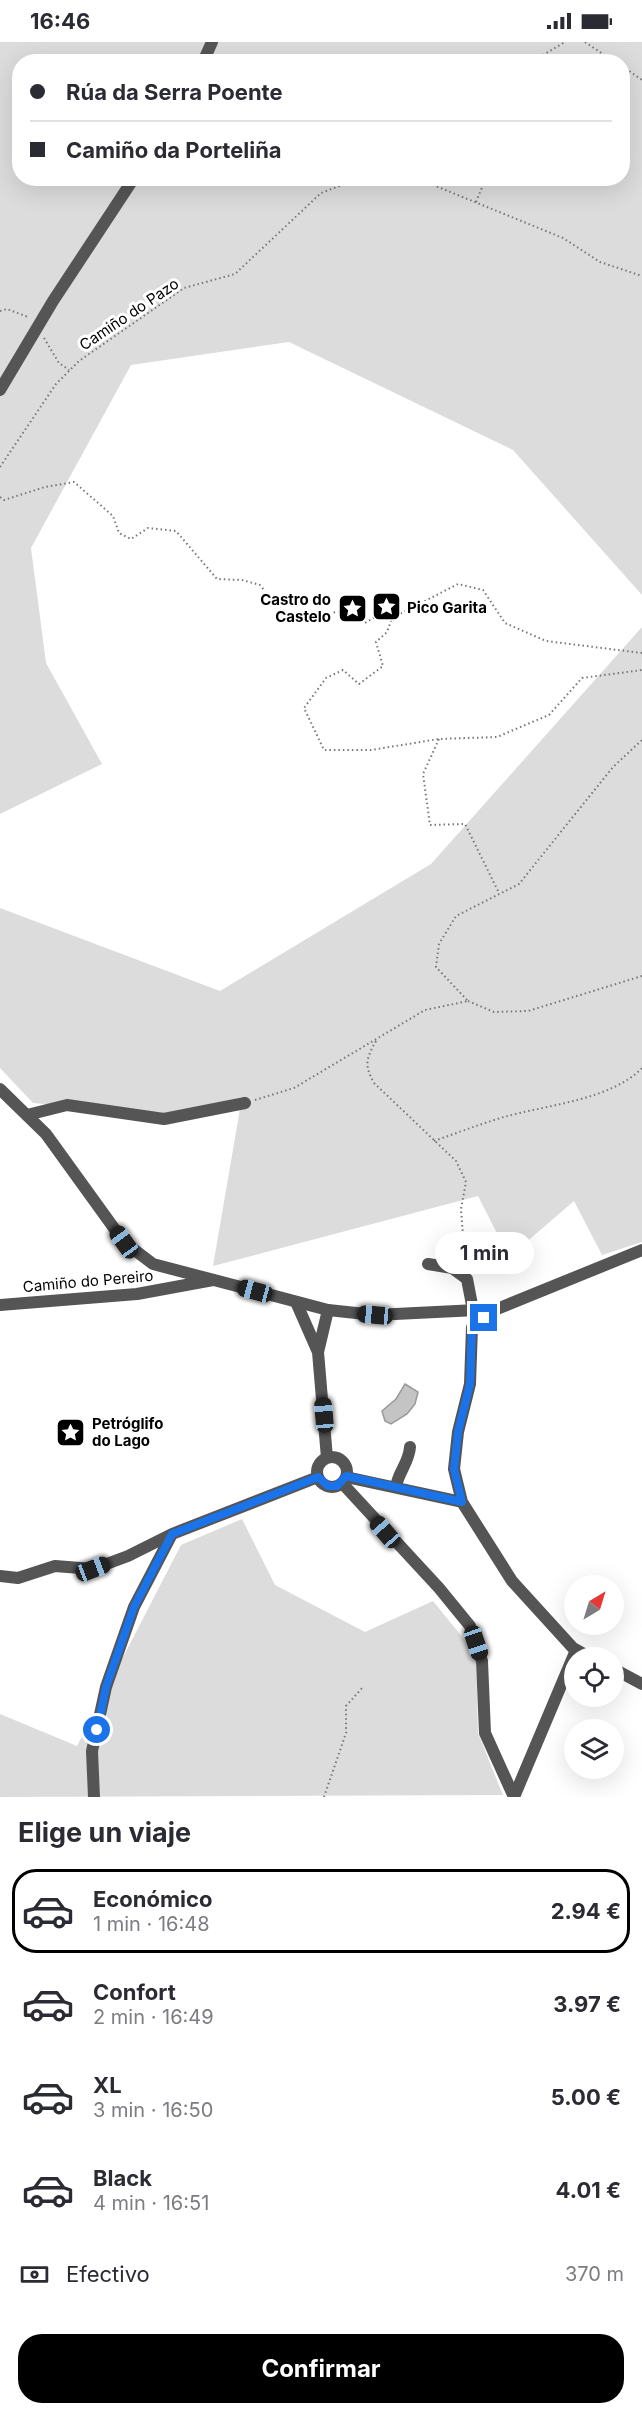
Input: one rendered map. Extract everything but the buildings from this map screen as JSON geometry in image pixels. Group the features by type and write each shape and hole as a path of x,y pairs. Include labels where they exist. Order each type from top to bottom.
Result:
{"street":[{"path":"0,390 129,186"},
{"path":"0,1089 46,1134 124,1242 153,1264 328,1310 375,1315 497,1309"},
{"path":"27,1115 67,1105 164,1119 244,1103"},
{"path":"573,1647 512,1581 462,1502 454,1469 458,1432 470,1384 472,1327 497,1309 642,1250"},
{"path":"428,1264 452,1268 467,1279 473,1310"},
{"name":"Camiño do Pereiro","path":"0,1305 137,1294 213,1280"},
{"path":"296,1302 318,1352"},
{"path":"327,1458 318,1352 328,1310"},
{"path":"396,1487 397,1477 409,1460 410,1447"},
{"path":"462,1502 396,1487 344,1480 328,1486 318,1477 318,1468 327,1458 337,1457 344,1463 344,1480 470,1626 482,1661 485,1732 514,1797"},
{"path":"0,1576 18,1578 55,1566 93,1569 128,1556 172,1534 318,1477"},
{"path":"94,1797 92,1751 106,1687 134,1607 172,1534"},
{"path":"624,1674 642,1684"},
{"path":"514,1797 564,1678"}],"path":[{"path":"545,54 565,42"},
{"path":"585,42 603,54"},
{"name":"Camiño do Pazo","path":"0,467 56,384 69,370 128,325 184,288 235,274 321,193 340,186"},
{"path":"436,186 563,238 600,262 642,276"},
{"path":"476,202 483,186"},
{"path":"0,311 7,309 27,316 38,327 59,363 69,370"},
{"path":"0,497 4,500 45,487 74,482 112,516 119,533 131,539 148,528 176,531 217,579 242,580 260,585 276,605 295,620 347,610 365,623 379,615 392,618 458,584 483,590 505,623 546,640 642,653"},
{"path":"392,618 387,632 376,642 383,666 359,684 343,670 326,678 304,708 324,750 371,750 439,739 497,737 549,715 582,678 642,670"},
{"path":"439,739 423,774 430,825 465,824 498,893"},
{"path":"642,740 613,767 519,884 456,916 439,944 436,967 468,1001 494,1012 528,1011 642,976"},
{"path":"244,1103 294,1088 425,1010 468,1001"},
{"path":"377,1039 366,1058 366,1068 374,1083 394,1100 433,1142 456,1161 466,1182 462,1209 467,1279"},
{"path":"433,1142 504,1117 597,1094 636,1074 642,1068"},
{"path":"324,1797 346,1733 346,1706 363,1687"}],"shaded area":[{"path":"0,42 642,42 642,595 513,450 289,342 131,365 31,548 46,663 102,764 0,814"},
{"path":"642,627 642,1242 602,1255 574,1201 509,1257 478,1196 213,1266 242,1097 167,1115 33,1103 0,1068 0,908 220,991 431,864"},
{"path":"242,1519 275,1585 365,1632 433,1601 476,1654 478,1733 503,1795 0,1797 0,1714 77,1746 181,1545"}],"place":[{"name":"Pico Garita","path":"386,607"},
{"name":"Castro do Castelo","path":"352,608"},
{"name":"Petróglifo do Lago","path":"71,1432"}],"route":[{"path":"97,1730 106,1687 134,1607 172,1534 318,1477 324,1484 333,1487 342,1484 346,1476 462,1502 454,1469 458,1432 470,1384 472,1327 484,1318"}]}
